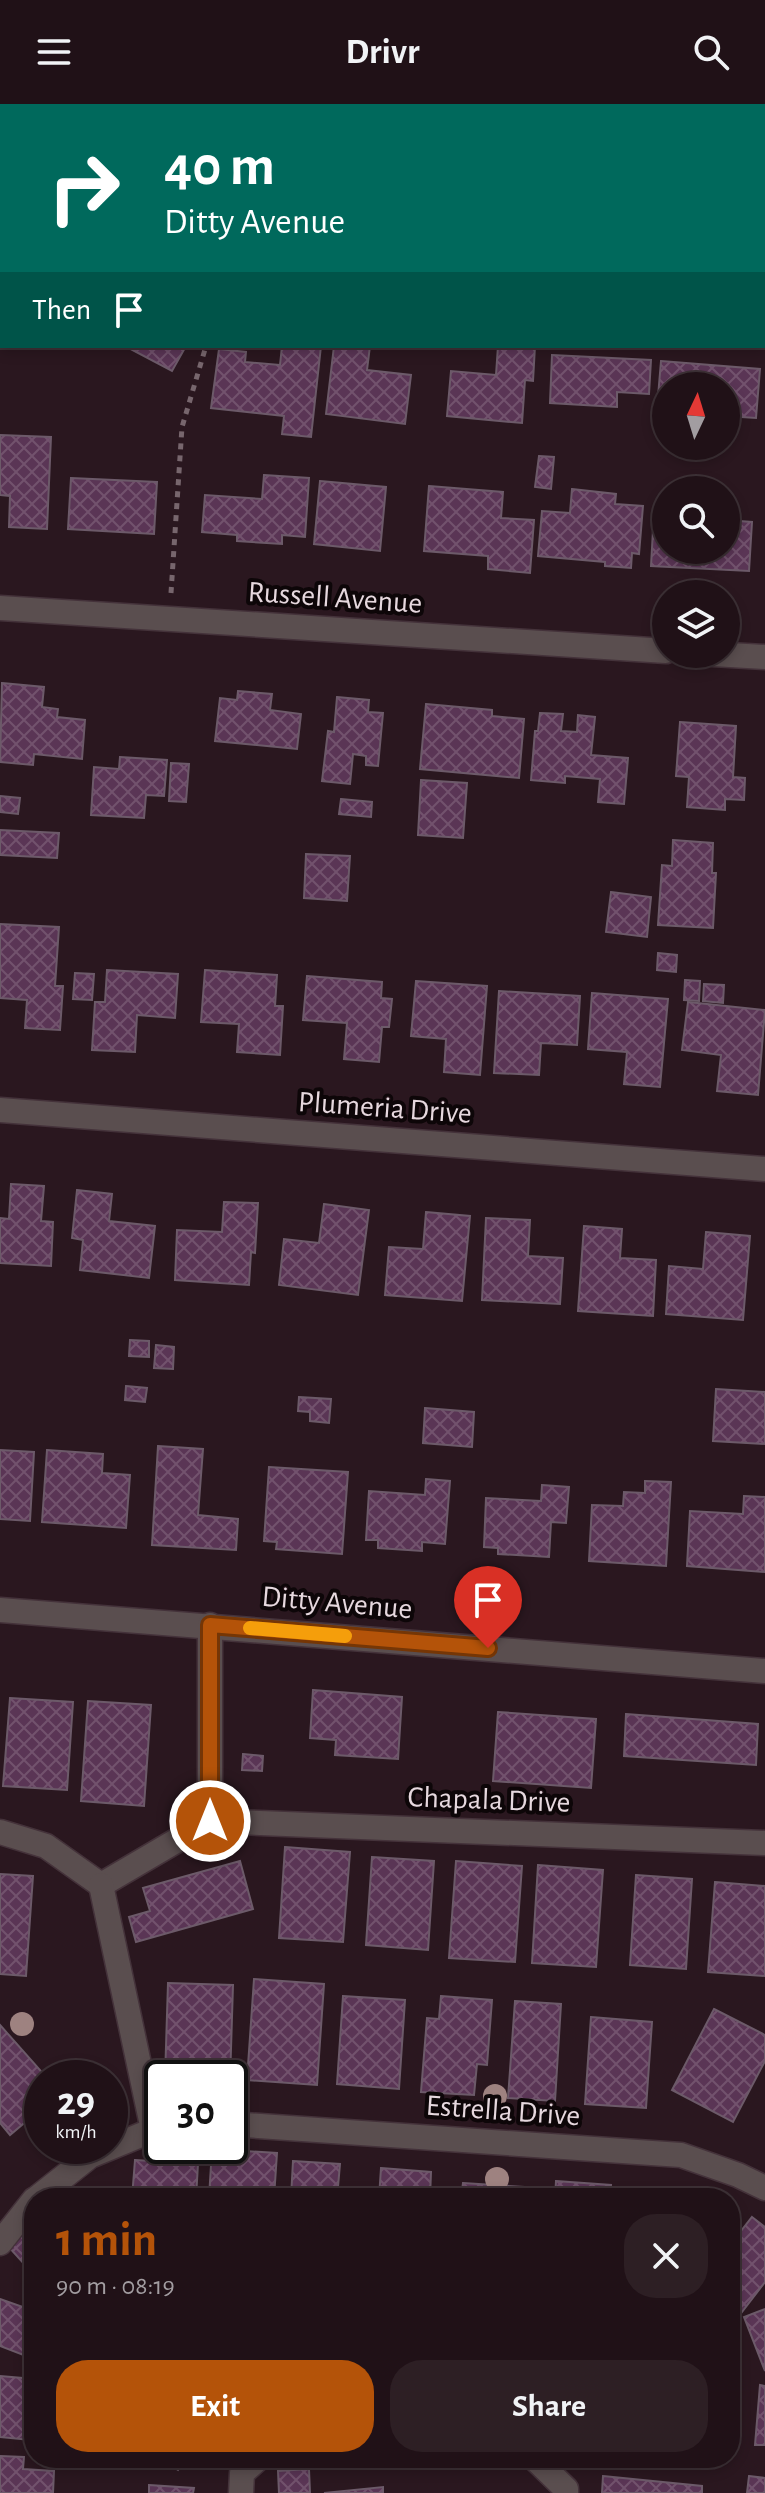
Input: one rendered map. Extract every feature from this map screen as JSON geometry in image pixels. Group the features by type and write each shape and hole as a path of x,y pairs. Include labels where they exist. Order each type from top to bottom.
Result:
{"street":[{"name":"Russell Avenue","path":"0,608 652,650"},
{"path":"740,656 765,657"},
{"name":"Plumeria Drive","path":"0,1110 765,1169"},
{"name":"Ditty Avenue","path":"0,1610 765,1671"},
{"path":"101,1885 210,1821 210,1625"},
{"name":"Chapala Drive","path":"210,1821 765,1843"},
{"path":"0,1832 46,1846 101,1885 144,2072"},
{"name":"Estrella Drive","path":"248,2125 681,2155 765,2188"},
{"path":"50,2188 90,2156 144,2134"},
{"path":"0,2243 24,2214"},
{"path":"241,2493 242,2473 248,2468"},
{"path":"544,2468 566,2489 566,2493"}],"path":[{"path":"169,619 182,427 205,348"}],"building":[{"path":"129,348 185,348 172,371"},
{"path":"282,348 321,348 311,437 282,434 284,416 211,408 219,349 246,352 245,362 280,365"},
{"path":"334,348 370,348 367,370 411,375 405,424 326,414"},
{"path":"498,348 535,348 533,381 525,380 522,423 447,416 451,371 496,375"},
{"path":"552,355 651,360 649,394 617,392 617,407 550,403"},
{"path":"661,361 760,369 756,418 740,417 740,372 660,372"},
{"path":"0,435 51,437 47,529 9,527 10,496 0,495"},
{"path":"539,456 554,457 551,489 535,487"},
{"path":"264,475 309,478 305,537 282,535 282,544 237,541 237,535 202,532 205,495 262,499"},
{"path":"71,478 157,482 154,534 68,529"},
{"path":"320,481 386,487 380,551 314,544"},
{"path":"429,486 503,492 501,518 534,520 530,573 488,569 488,556 424,551"},
{"path":"572,489 616,494 615,504 643,506 639,554 632,553 631,568 605,566 605,562 538,556 542,511 570,513"},
{"path":"740,521 752,522 749,571 651,566 652,548 652,564 740,564"},
{"path":"2,683 44,687 42,707 58,709 57,717 85,720 82,759 34,754 33,765 0,762"},
{"path":"238,691 272,694 270,710 301,714 297,749 215,741 220,698 237,700"},
{"path":"337,697 369,700 368,712 383,713 378,766 366,765 366,756 353,754 350,784 322,781 328,731 334,732"},
{"path":"426,704 492,710 492,716 524,719 519,778 420,769"},
{"path":"540,713 563,714 561,731 577,732 578,715 595,717 591,755 628,758 624,804 598,802 600,779 565,776 565,783 531,780 535,731 538,731"},
{"path":"680,722 736,726 733,777 745,778 744,800 725,799 725,810 687,807 689,777 676,776"},
{"path":"120,757 167,760 164,796 146,795 144,818 91,815 94,767 119,769"},
{"path":"171,763 189,764 186,802 169,801"},
{"path":"421,780 467,783 463,838 418,835"},
{"path":"0,796 20,798 18,814 0,812"},
{"path":"341,799 372,802 371,817 339,814"},
{"path":"0,830 59,833 57,858 0,855"},
{"path":"673,840 713,843 712,873 716,873 713,928 658,925 662,865 672,866"},
{"path":"306,854 350,856 347,901 304,898"},
{"path":"611,892 651,897 647,937 606,932"},
{"path":"0,924 59,927 55,986 63,986 60,1030 25,1028 27,1000 0,998"},
{"path":"658,953 677,955 676,972 657,970"},
{"path":"107,970 178,974 175,1018 137,1015 135,1052 92,1050 95,1002 105,1002"},
{"path":"205,970 277,975 275,1006 283,1006 280,1055 237,1052 239,1024 201,1022"},
{"path":"75,973 94,974 92,1000 73,999"},
{"path":"307,976 382,982 381,998 392,999 389,1027 382,1027 379,1062 344,1059 347,1023 303,1020"},
{"path":"685,980 700,981 699,1001 684,1000"},
{"path":"416,981 487,986 480,1075 444,1072 446,1039 411,1036"},
{"path":"704,984 724,985 723,1003 703,1001"},
{"path":"499,991 580,996 577,1045 541,1043 539,1075 494,1073"},
{"path":"592,993 668,999 660,1087 624,1084 627,1052 588,1049"},
{"path":"688,1002 765,1010 758,1095 717,1091 721,1055 682,1050"},
{"path":"11,1184 44,1186 41,1221 53,1222 51,1266 0,1263 0,1218 9,1219"},
{"path":"77,1190 112,1194 109,1221 155,1226 149,1278 80,1270 83,1240 72,1238"},
{"path":"224,1202 258,1203 255,1253 251,1252 249,1285 175,1280 177,1230 222,1232"},
{"path":"324,1204 369,1210 358,1295 279,1285 284,1239 319,1243"},
{"path":"426,1212 470,1216 462,1301 385,1295 389,1247 423,1249"},
{"path":"486,1218 530,1220 528,1256 563,1258 560,1304 482,1300"},
{"path":"584,1226 622,1229 620,1258 656,1260 653,1316 578,1311"},
{"path":"706,1232 750,1236 743,1320 666,1314 669,1266 703,1269"},
{"path":"130,1340 149,1341 149,1357 129,1356"},
{"path":"156,1345 174,1347 173,1369 154,1368"},
{"path":"126,1386 147,1388 145,1402 125,1400"},
{"path":"716,1389 765,1392 765,1444 713,1441"},
{"path":"299,1397 331,1399 329,1423 310,1421 310,1412 298,1411"},
{"path":"425,1408 474,1412 472,1447 423,1443"},
{"path":"158,1446 203,1449 198,1515 238,1519 236,1550 152,1545"},
{"path":"0,1450 34,1452 30,1521 0,1519"},
{"path":"47,1450 103,1454 102,1473 130,1475 126,1528 42,1522"},
{"path":"269,1467 348,1472 342,1554 276,1549 277,1542 264,1541"},
{"path":"426,1479 450,1481 445,1544 422,1542 422,1551 378,1548 378,1540 366,1540 369,1491 425,1495"},
{"path":"645,1481 671,1482 666,1566 589,1561 592,1505 623,1506 624,1492 645,1493"},
{"path":"542,1485 569,1487 566,1523 551,1522 549,1557 498,1554 498,1548 484,1547 486,1498 541,1501"},
{"path":"744,1496 765,1497 765,1572 687,1566 690,1511 743,1514"},
{"path":"313,1690 402,1697 398,1759 335,1755 336,1740 310,1738"},
{"path":"10,1698 73,1702 67,1790 3,1786"},
{"path":"88,1701 151,1705 144,1806 81,1801"},
{"path":"498,1712 596,1719 591,1788 493,1781"},
{"path":"626,1714 758,1724 756,1765 624,1756"},
{"path":"243,1754 263,1756 262,1771 242,1770"},
{"path":"285,1847 350,1852 343,1942 279,1938"},
{"path":"372,1857 434,1861 428,1950 366,1945"},
{"path":"240,1861 253,1909 136,1942 129,1917 150,1911 143,1888"},
{"path":"456,1861 522,1866 515,1962 449,1958"},
{"path":"538,1865 603,1870 596,1967 532,1963"},
{"path":"0,1874 33,1876 26,1976 0,1974"},
{"path":"636,1875 692,1879 686,1969 630,1965"},
{"path":"715,1882 765,1886 765,1976 708,1972"},
{"path":"254,1979 324,1984 317,2085 248,2080"},
{"path":"168,1983 233,1985 231,2060 166,2060"},
{"path":"343,1996 405,2000 399,2089 337,2084"},
{"path":"441,1996 492,2000 487,2065 477,2064 474,2095 421,2092 427,2018 439,2019"},
{"path":"515,2001 561,2004 555,2101 508,2098"},
{"path":"714,2009 765,2035 765,2061 733,2122 672,2090"},
{"path":"591,2017 652,2022 646,2108 585,2104"},
{"path":"0,2025 31,2060 24,2060 24,2123 10,2135 0,2123"},
{"path":"248,2151 277,2153 275,2188 210,2188 211,2164 248,2164"},
{"path":"135,2160 144,2161 144,2164 198,2164 197,2188 133,2188"},
{"path":"293,2161 340,2164 338,2188 292,2188"},
{"path":"381,2168 431,2172 430,2188 380,2188"},
{"path":"556,2181 611,2185 611,2188 556,2188"},
{"path":"463,2183 524,2187 524,2188 462,2188"},
{"path":"752,2217 765,2227 765,2282 740,2315 740,2232"},
{"path":"24,2232 24,2264 8,2246"},
{"path":"0,2299 24,2307 24,2355 0,2346"},
{"path":"765,2309 765,2371 744,2317"},
{"path":"0,2376 24,2378 24,2439 0,2437"},
{"path":"760,2385 765,2386 765,2445 755,2445"},
{"path":"0,2456 24,2457 23,2469 54,2471 53,2493 0,2493"},
{"path":"309,2469 310,2493 279,2493 278,2471"},
{"path":"603,2476 702,2486 702,2493 602,2493"},
{"path":"749,2476 765,2478 765,2493 747,2493"},
{"path":"149,2485 194,2488 193,2493 149,2493"},
{"path":"383,2487 383,2493 324,2493"}],"slow traffic":[{"path":"250,1628 345,1636"}],"route":[{"path":"210,1821 210,1625 488,1648"}]}
